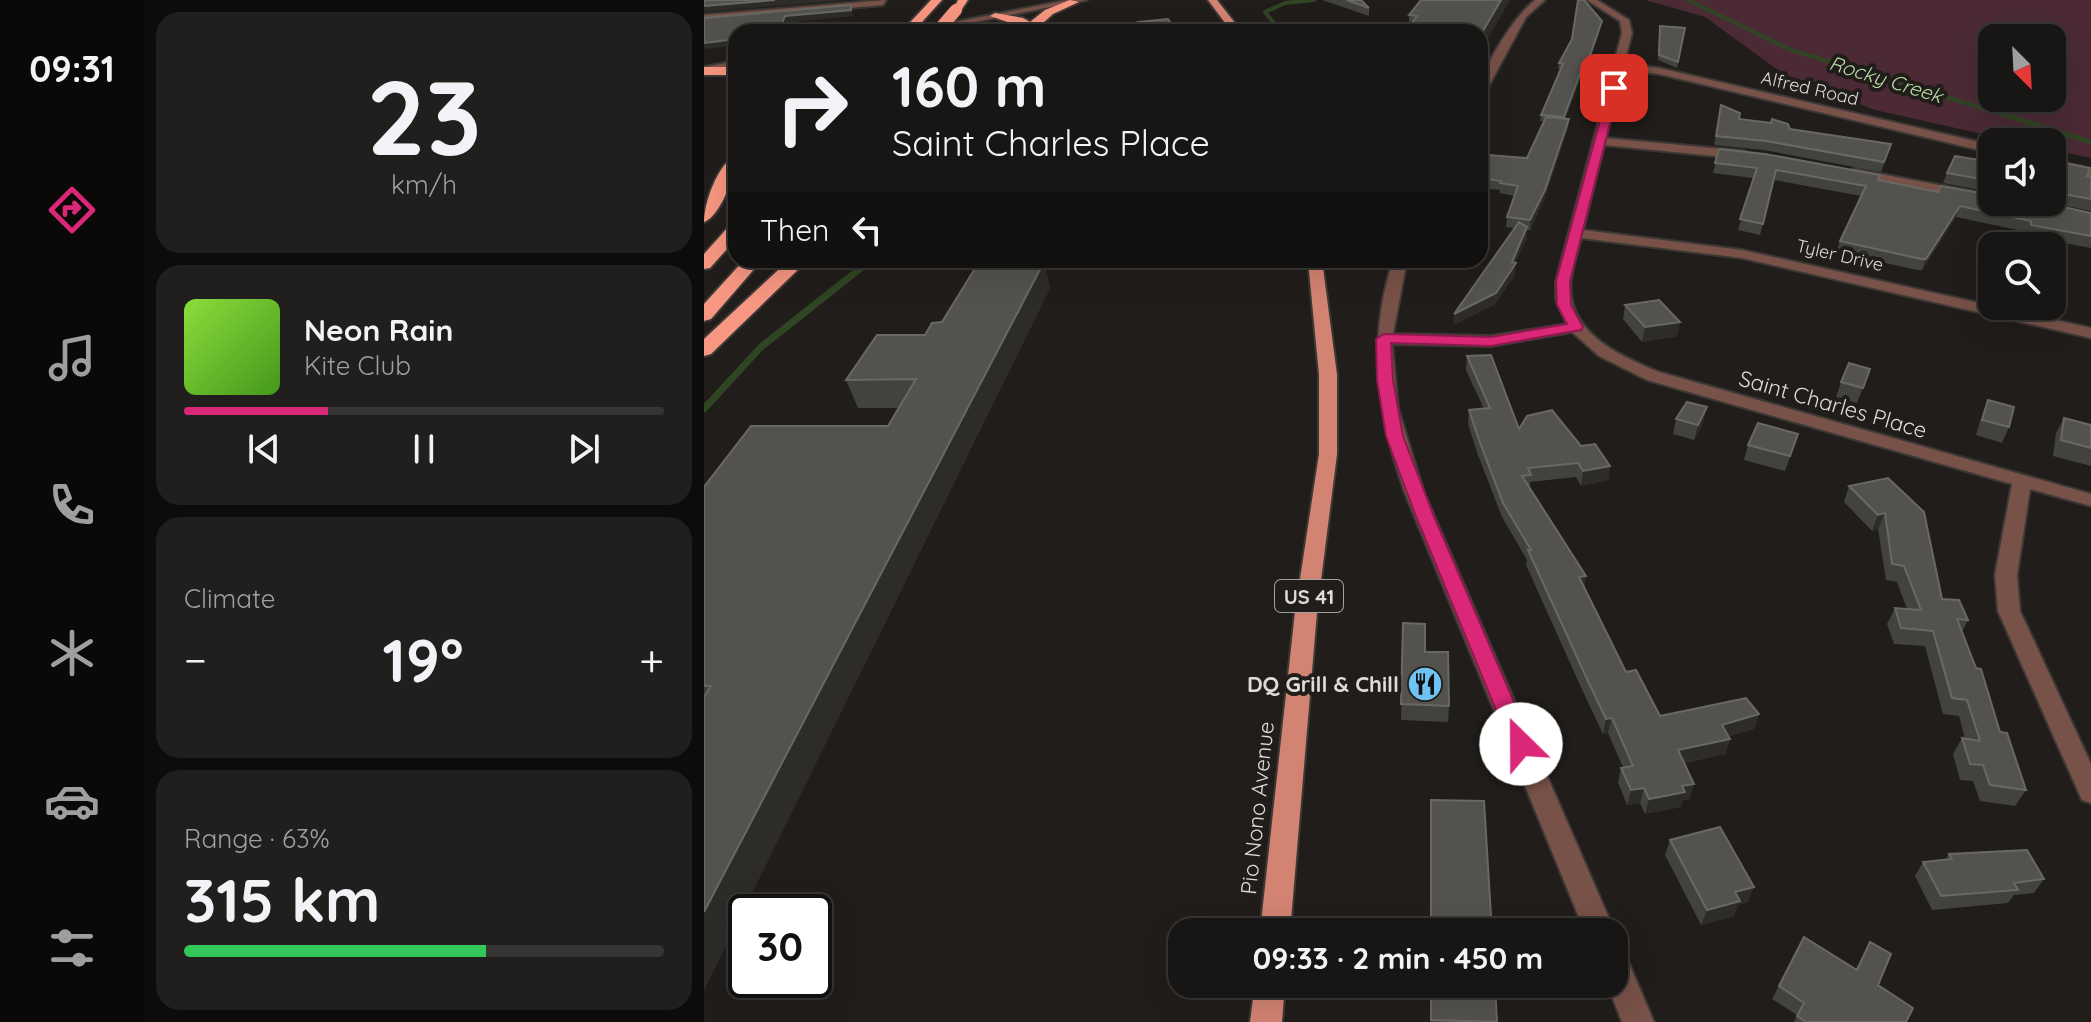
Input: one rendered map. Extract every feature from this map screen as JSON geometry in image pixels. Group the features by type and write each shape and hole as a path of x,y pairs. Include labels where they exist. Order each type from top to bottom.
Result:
{"highway":[{"path":"914,24 937,0"},
{"path":"1035,24 1052,10 1078,1"},
{"path":"944,24 960,5"},
{"path":"995,16 1025,24"},
{"path":"704,70 728,71"},
{"path":"704,217 728,174"},
{"path":"704,264 728,238"},
{"path":"704,315 746,268"},
{"path":"704,350 791,268"}],"main road":[{"path":"1212,0 1231,24"},
{"name":"Pio Nono Avenue","path":"1276,918 1306,612 1328,454 1328,375 1316,268"},
{"path":"1266,1022 1269,998"}],"street":[{"path":"1488,78 1522,15 1541,0"},
{"path":"1384,339 1491,341 1575,327 1567,313 1562,289 1627,25 1613,11 1591,0"},
{"path":"952,24 1078,1"},
{"path":"704,18 883,2"},
{"path":"704,70 728,66"},
{"name":"Alfred Road","path":"1619,67 1659,71 1978,146"},
{"path":"1599,141 1763,157"},
{"path":"2066,167 2091,173"},
{"path":"1844,171 1978,196"},
{"name":"Tyler Drive","path":"1577,233 1742,254 2091,333"},
{"path":"1397,268 1389,292 1384,339 1385,380 1394,436 1594,918"},
{"name":"Saint Charles Place","path":"1575,327 1597,347 1653,376 2091,500"},
{"path":"2022,481 2006,575 2009,611 2091,792"},
{"path":"1628,998 1638,1022"}],"shaded area":[{"path":"1645,0 2091,0 2091,158 2066,153 2066,128 1978,128 1978,133 1875,110 1782,73 1705,17"}],"building":[{"path":"704,0 775,0 704,6"},
{"path":"1347,0 1361,0 1369,8"},
{"path":"1421,0 1501,0 1487,24 1411,24 1417,16 1409,15"},
{"path":"1578,0 1584,0 1602,21 1564,117 1541,115 1563,64 1559,63 1572,39"},
{"path":"851,5 851,10 785,16 782,24 728,24 728,40 704,43 704,18"},
{"path":"1168,19 1171,24 1139,24"},
{"path":"1660,26 1685,28 1678,62 1659,55"},
{"path":"1721,105 1740,113 1739,119 1771,123 1772,119 1788,124 1790,129 1891,144 1884,162 1766,141 1716,136"},
{"path":"1546,117 1569,119 1545,190 1530,220 1507,217 1518,186 1488,179 1488,157 1527,158"},
{"path":"1719,149 1765,154 1880,175 1878,180 1938,192 1941,186 1978,193 1978,210 1960,206 1926,259 1921,259 1840,241 1866,186 1776,170 1763,224 1740,219 1757,168 1715,163"},
{"path":"1955,156 1978,160 1978,179 1947,173"},
{"path":"2066,163 2090,168 2087,176 2091,176 2091,199 2066,195"},
{"path":"2066,208 2091,213 2091,236 2031,225 2031,221 2007,216 2066,216"},
{"path":"1519,222 1527,227 1512,262 1516,263 1496,293 1454,314 1488,268"},
{"path":"975,268 1041,268 704,912 704,697 711,686 704,686 704,487 751,426 888,426 916,379 846,380 877,335 925,335 932,323 942,322"},
{"path":"1659,300 1680,322 1645,327 1625,305"},
{"path":"1491,355 1519,429 1527,416 1552,410 1581,446 1595,444 1610,466 1583,471 1578,463 1528,468 1531,475 1522,476 1586,576 1579,577 1626,672 1636,670 1660,716 1746,698 1759,714 1722,725 1730,739 1678,750 1694,784 1682,786 1685,792 1649,799 1644,788 1631,790 1621,768 1633,766 1612,718 1606,719 1528,550 1531,550 1503,503 1469,410 1490,408 1467,356"},
{"path":"1849,363 1870,369 1863,388 1841,382"},
{"path":"1988,400 2014,407 2009,427 1982,420"},
{"path":"1687,402 1707,407 1698,425 1676,419"},
{"path":"2064,418 2091,425 2091,448 2061,440"},
{"path":"1758,423 1798,434 1790,456 1748,445"},
{"path":"1888,478 1924,512 1942,599 1959,600 1968,620 1957,619 1976,668 1981,669 2000,732 2007,733 2026,790 1990,785 1983,765 1970,764 1962,738 1980,741 1967,700 1952,698 1933,631 1901,628 1895,608 1921,610 1904,566 1892,564 1885,513 1878,515 1849,486"},
{"name":"DQ Grill & Chill","path":"1403,623 1425,624 1425,652 1448,652 1449,706 1401,704"},
{"path":"1431,800 1484,801 1491,918 1431,918"},
{"path":"1720,827 1754,887 1735,892 1740,901 1707,910 1670,840"},
{"path":"2027,850 2044,879 2014,883 2018,890 1941,896 1923,862 1952,859 1949,854"},
{"path":"1804,937 1857,970 1870,942 1891,954 1878,985 1913,1008 1906,1022 1806,1022 1797,1016 1804,1003 1779,986"},
{"path":"1431,998 1496,998 1497,1022 1431,1020"}],"waterway":[{"path":"1275,24 1265,12 1285,3 1314,0"},
{"name":"Rocky Creek","path":"1688,0 1791,50 2011,117"},
{"name":"Rocky Creek","path":"2005,115 2091,142"},
{"path":"704,409 761,347 861,268"}],"place":[{"name":"DQ Grill & Chill","path":"1425,684"}],"route":[{"path":"1521,744 1394,436 1385,380 1384,339 1491,341 1575,327 1564,305 1563,281 1614,88"}]}
